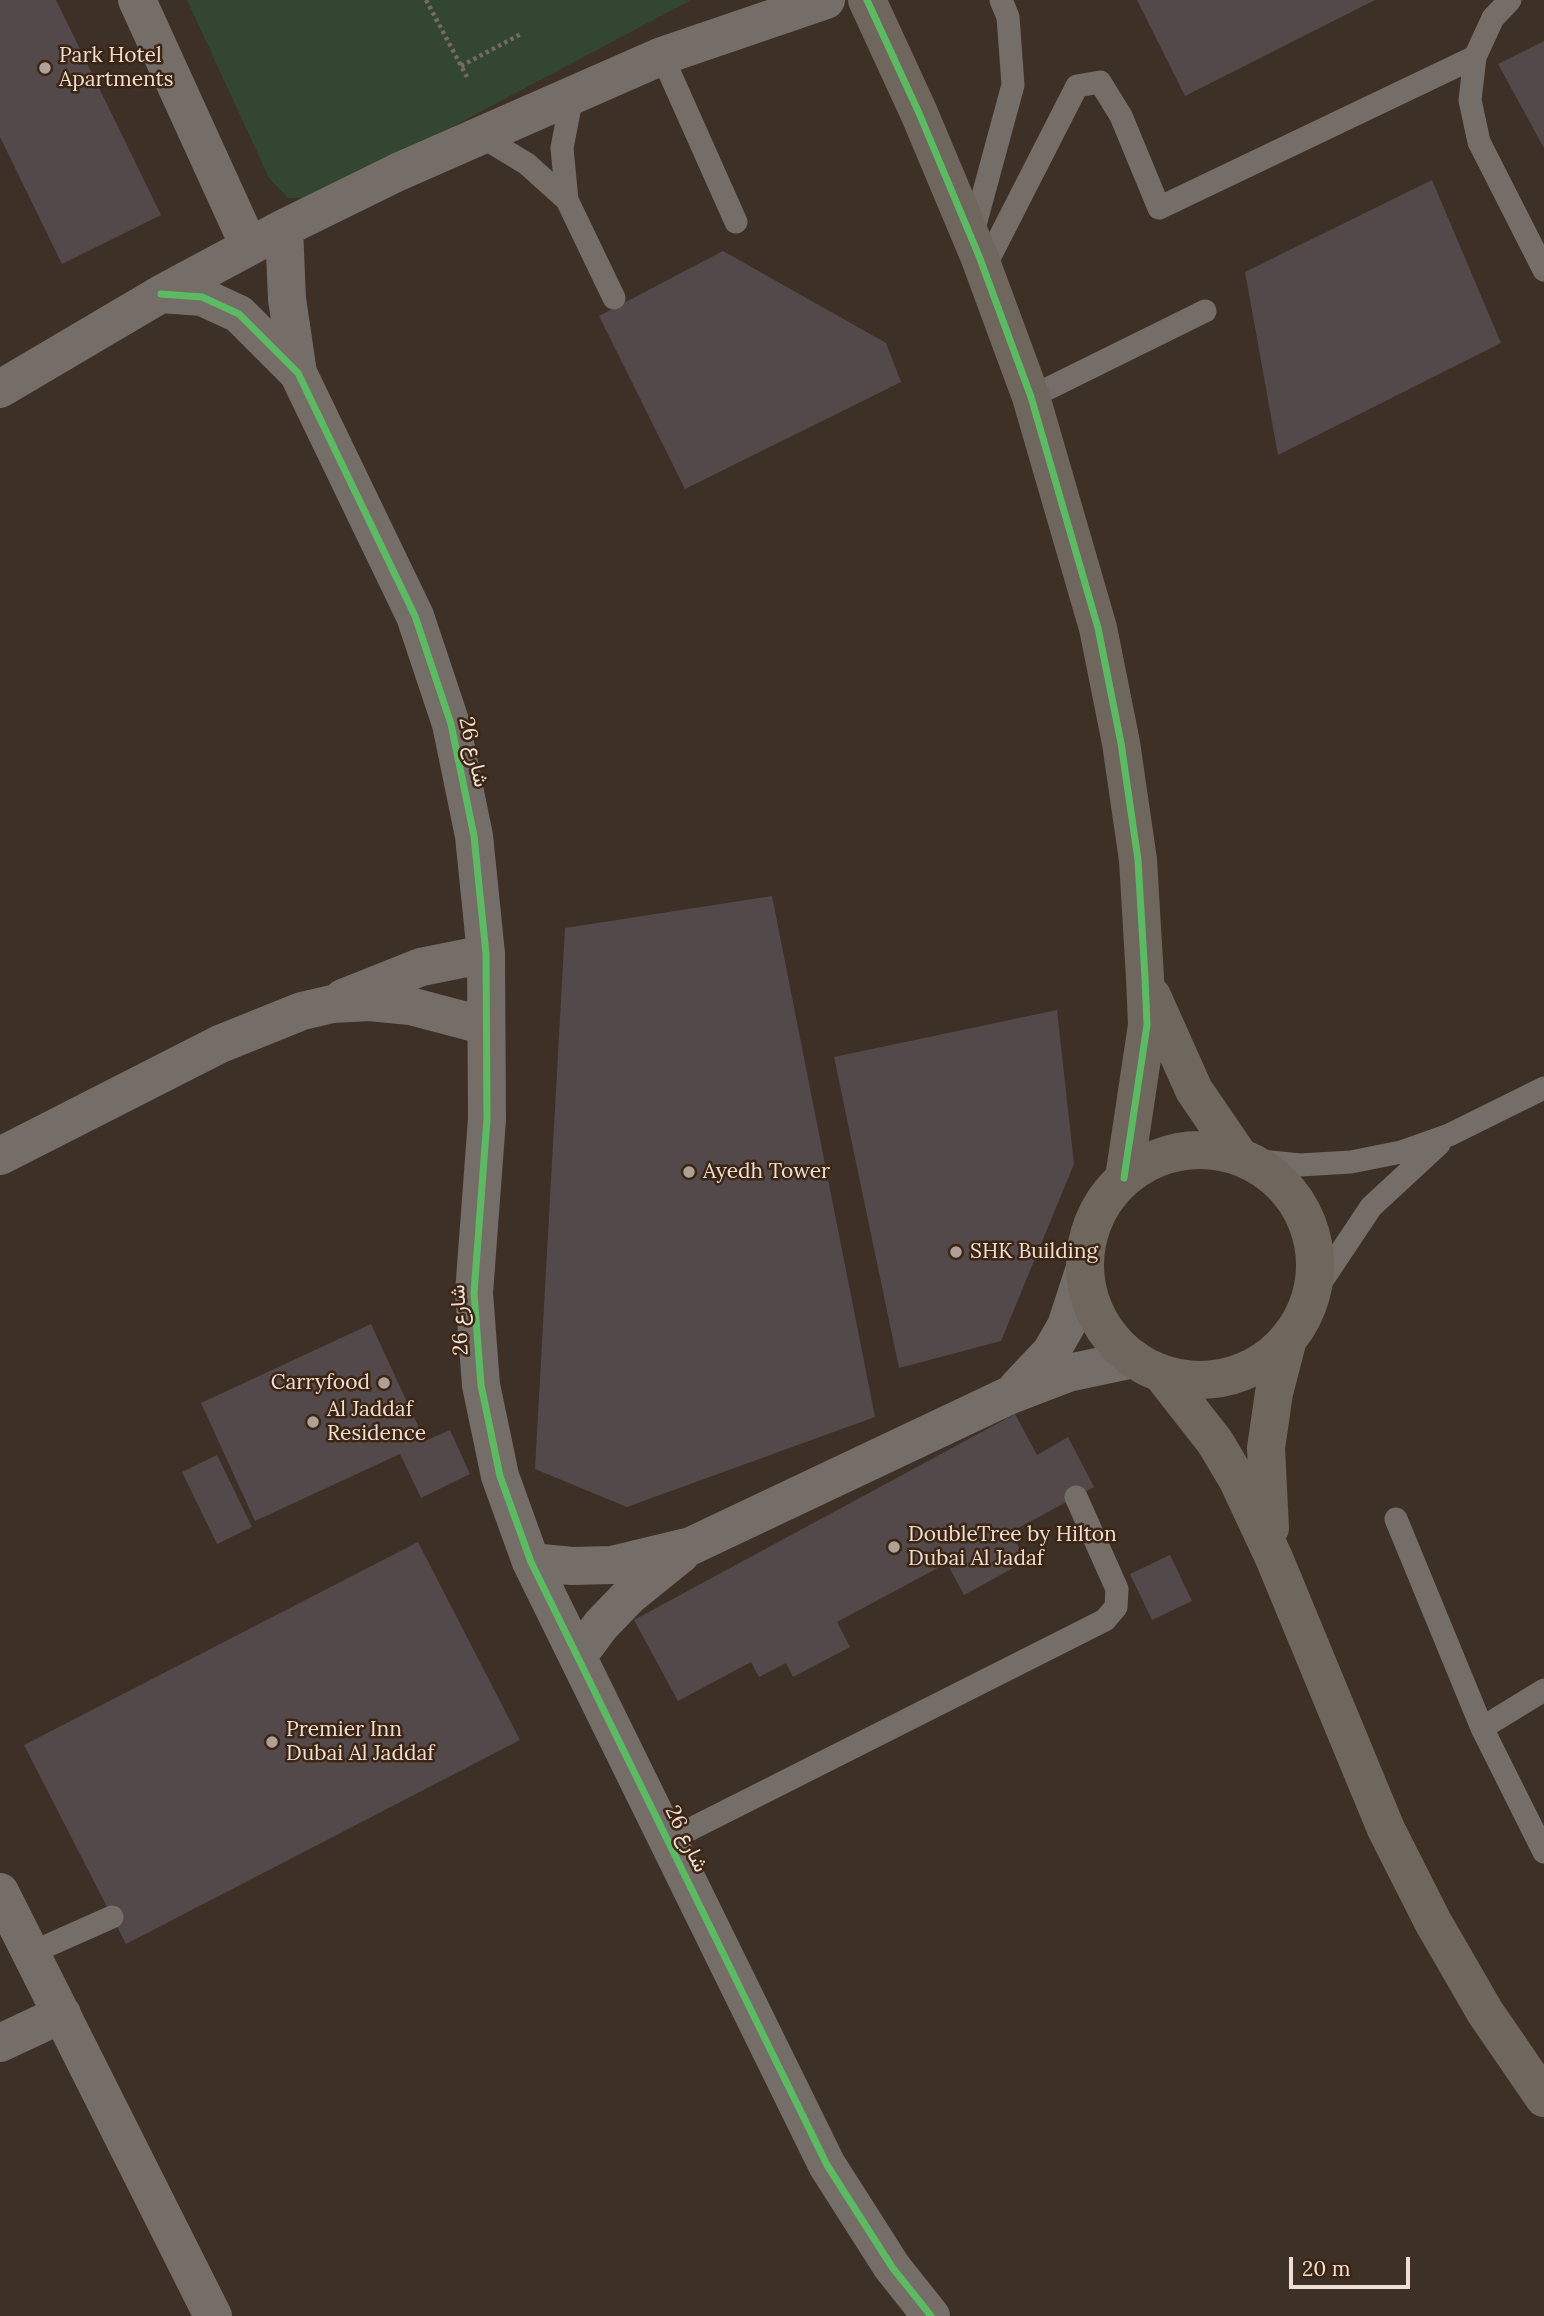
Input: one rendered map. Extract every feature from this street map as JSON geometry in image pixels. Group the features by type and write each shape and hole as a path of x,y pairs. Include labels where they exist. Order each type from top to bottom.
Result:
{"street":[{"path":"137,0 198,127 249,246"},
{"path":"705,40 752,0"},
{"path":"0,389 161,294 284,228 481,136 662,56 783,17 826,0"},
{"path":"867,0 919,113 1031,397 1068,514 1098,628 1121,743 1138,860 1145,978 1146,1036 1124,1178"},
{"name":"شارع 26","path":"284,228 286,299 298,373 415,616 451,724 474,835 486,954 486,1119 474,1293 481,1385 500,1476 531,1562 827,2165 892,2267 931,2316"},
{"name":"شارع 26","path":"161,294 202,297 240,314 298,373"},
{"path":"332,1004 390,976 486,954"},
{"path":"1145,978 1194,1090 1245,1158"},
{"path":"0,1156 229,1040 302,1011 332,1004 370,1002 410,1006 486,1026"},
{"path":"1274,1558 1266,1503 1266,1447 1274,1393 1288,1339 1311,1297 1315,1270 1313,1243 1305,1217 1291,1194 1272,1175 1245,1158 1215,1150 1190,1149 1166,1154 1124,1178 1098,1210 1086,1247 1087,1289 1104,1328 1147,1366 1215,1443 1237,1479 1274,1558 1386,1829 1433,1922 1479,2001 1544,2098"},
{"path":"1008,1396 1031,1376 1066,1326 1085,1268"},
{"path":"531,1562 572,1566 612,1564 691,1546 1008,1396 1068,1373 1147,1366 1188,1379 1216,1379 1255,1365 1288,1339"},
{"path":"578,1656 601,1625 629,1596 691,1546"},
{"path":"0,1892 213,2316"},
{"path":"0,2043 62,2014"}],"lane":[{"path":"977,255 1013,85 1008,17 1001,0"},
{"path":"1510,0 1493,18 1475,57 1470,100 1479,142 1544,270"},
{"path":"662,56 736,222"},
{"path":"977,255 1077,86 1100,82 1121,116 1159,208 1475,57"},
{"path":"572,96 562,148 567,200 614,298"},
{"path":"481,136 527,164 567,200"},
{"path":"1031,397 1205,312"},
{"path":"1245,1158 1300,1165 1351,1162 1401,1152 1449,1135 1544,1087"},
{"path":"1311,1297 1371,1207 1449,1135"},
{"path":"667,1841 1105,1620 1116,1607 1117,1589 1076,1497"},
{"path":"1396,1519 1482,1728 1544,1853"},
{"path":"1482,1728 1544,1690"},
{"path":"32,1953 112,1917"}],"path":[{"path":"426,0 467,77"},
{"path":"461,66 521,34"}],"green space":[{"path":"187,0 691,0 318,198 288,198 269,178"}],"building":[{"name":"Park Hotel Apartments","path":"0,0 56,0 161,215 62,264 0,137"},
{"path":"1137,0 1375,0 1185,96"},
{"path":"1544,41 1544,148 1498,64"},
{"path":"1432,180 1501,343 1278,455 1245,272"},
{"path":"723,251 886,343 901,382 685,489 599,316"},
{"name":"Ayedh Tower","path":"772,896 875,1417 627,1507 535,1469 565,928"},
{"name":"SHK Building","path":"1057,1010 1074,1164 1001,1341 899,1368 834,1057"},
{"name":"Al Jaddaf Residence","path":"371,1324 425,1441 450,1430 470,1474 421,1498 400,1454 255,1521 201,1403"},
{"name":"DoubleTree by Hilton Dubai Al Jadaf","path":"1015,1414 1037,1455 1068,1437 1094,1487 1011,1532 1026,1561 964,1595 947,1563 837,1622 850,1647 793,1677 786,1663 759,1677 751,1662 678,1701 634,1620"},
{"path":"217,1455 252,1527 217,1544 182,1472"},
{"name":"Premier Inn Dubai Al Jaddaf","path":"418,1542 520,1740 126,1944 24,1745"},
{"path":"1170,1555 1192,1601 1152,1620 1130,1574"}],"cycle path":[{"path":"867,0 919,113 979,256 1031,397 1098,628 1121,743 1138,860 1145,978 1147,1025 1124,1178"},
{"path":"161,294 202,297 239,314 298,373 415,616 451,724 474,836 486,954 487,1119 474,1293 481,1385 500,1476 531,1562 827,2165 892,2267 931,2316"}],"place":[{"name":"Park Hotel Apartments","path":"45,68"},
{"name":"Ayedh Tower","path":"689,1172"},
{"name":"SHK Building","path":"956,1252"},
{"name":"Carryfood","path":"384,1383"},
{"name":"Al Jaddaf Residence","path":"313,1422"},
{"name":"DoubleTree by Hilton Dubai Al Jadaf","path":"894,1547"},
{"name":"Premier Inn Dubai Al Jaddaf","path":"272,1742"}]}
